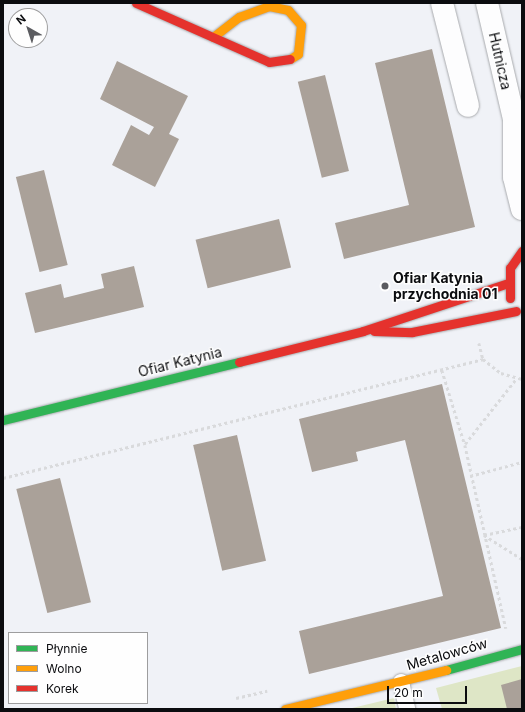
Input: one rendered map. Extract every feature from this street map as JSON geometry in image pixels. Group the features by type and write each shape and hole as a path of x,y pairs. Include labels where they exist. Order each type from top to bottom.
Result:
{"street":[{"path":"136,3 269,62 287,61 298,54 301,25 288,10 269,6 239,17 213,37"},
{"path":"442,3 468,106"},
{"name":"Hutnicza","path":"487,3 514,119 522,140"},
{"name":"Hutnicza","path":"514,119 514,178 522,209"},
{"path":"519,314 510,298 508,283 510,268 522,250"},
{"name":"Ofiar Katynia","path":"3,420 363,331 508,283"},
{"name":"Ofiar Katynia","path":"363,331 412,332 519,314"},
{"name":"Metalowców","path":"285,709 401,682 522,649"}],"lane":[{"path":"401,682 407,709"}],"path":[{"path":"3,478 483,359 502,373 522,380"},
{"path":"442,369 465,445 470,476 507,633"},
{"path":"465,445 516,379"},
{"path":"470,476 522,462"},
{"path":"484,535 522,527"},
{"path":"484,535 522,559"}],"green space":[{"path":"522,666 522,709 442,709 436,688"},
{"path":"394,698 396,709 348,709"}],"building":[{"path":"432,49 475,227 344,259 335,223 409,205 375,63"},
{"path":"117,61 188,96 169,134 179,139 155,187 112,165 131,125 149,135 154,127 100,99"},
{"path":"325,75 349,171 322,178 298,82"},
{"path":"44,170 68,265 40,272 16,177"},
{"path":"279,219 291,268 208,288 196,240"},
{"path":"134,266 144,307 35,333 25,293 61,284 64,298 104,288 101,274"},
{"path":"442,384 501,628 309,674 299,631 443,596 405,440 356,452 358,461 312,472 299,419"},
{"path":"237,435 266,561 222,571 193,445"},
{"path":"60,478 91,602 47,613 16,489"},
{"path":"522,679 522,709 507,709 501,685"}],"traffic: fast":[{"path":"3,420 239,362"},
{"path":"446,670 522,649"}],"traffic: slow":[{"path":"213,37 239,17 269,6 288,10 301,25 298,54 290,59"},
{"path":"285,709 446,670"}],"traffic: jam":[{"path":"136,3 269,62 290,59"},
{"path":"510,298 510,268 522,251"},
{"path":"239,362 363,331 508,283"},
{"path":"374,331 412,332 516,311"}],"place":[{"name":"Ofiar Katynia przychodnia 01","path":"385,286"}]}
